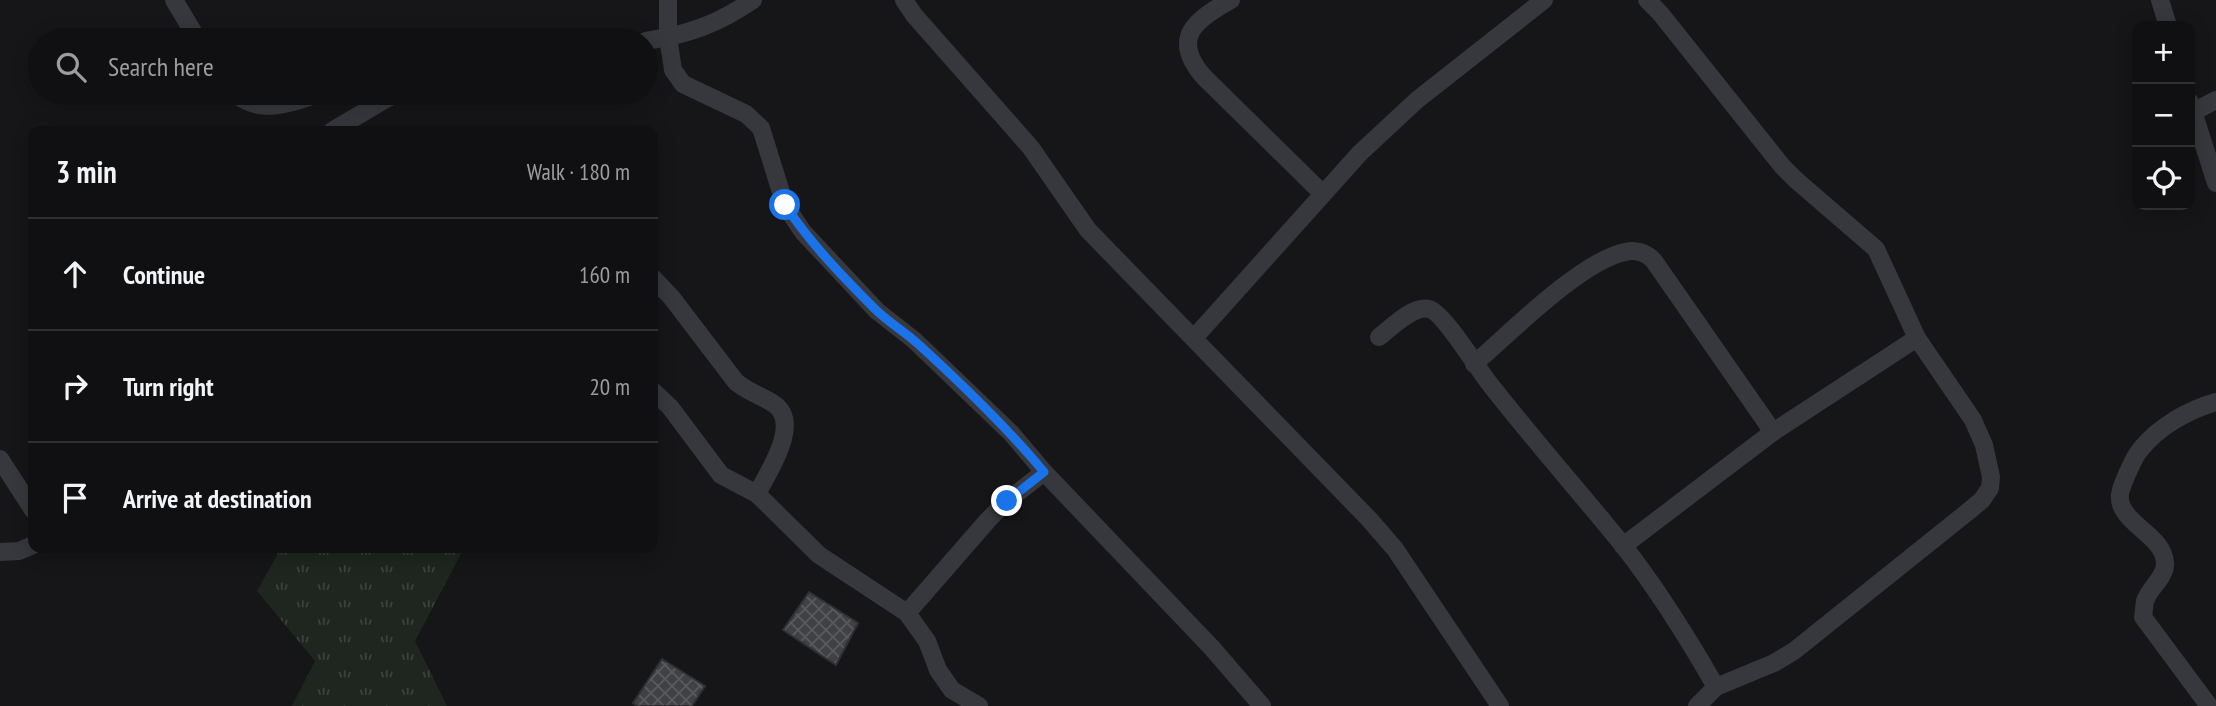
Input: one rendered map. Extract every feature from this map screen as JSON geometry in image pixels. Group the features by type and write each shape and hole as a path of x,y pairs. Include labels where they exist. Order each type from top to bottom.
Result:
{"street":[{"path":"174,0 191,28"},
{"path":"668,0 668,37 673,70 683,85 746,114 761,128 785,205 803,232 877,311 914,340 984,405 1212,648 1262,706"},
{"path":"658,39 726,18 753,0"},
{"path":"904,0 914,15 1031,148 1087,230 1395,549 1500,706"},
{"path":"1231,0 1197,22 1188,43 1187,53 1204,77 1323,194"},
{"path":"1194,338 1360,153 1418,100 1544,0"},
{"path":"1647,0 1782,166 1876,249 1917,338 1973,420 1984,445 1991,477 1990,488 1982,500 1794,650 1774,663 1716,687 1697,706"},
{"path":"2160,0 2166,21"},
{"path":"2195,106 2216,100"},
{"path":"256,105 285,105"},
{"path":"340,126 376,105"},
{"path":"2195,119 2216,183"},
{"path":"1474,364 1572,281 1600,262 1624,252 1642,253 1654,261 1773,432"},
{"path":"658,283 736,382 745,390 774,404 784,415 786,424 781,446 757,494"},
{"path":"1379,337 1413,313 1424,309 1430,309 1443,320 1474,364 1623,546 1696,652 1716,687"},
{"path":"1623,546 1773,432 1917,338"},
{"path":"658,396 670,407 721,475 757,494 819,555 907,613 926,641 938,670 952,690 979,706"},
{"path":"2209,706 2143,617 2145,599 2164,571 2165,564 2154,540 2124,512 2120,500 2121,489 2138,452 2157,433 2180,418 2216,402"},
{"path":"0,459 28,502"},
{"path":"907,613 988,520 1044,472"},
{"path":"0,552 19,551 28,547"}],"green space":[{"path":"278,553 461,553 415,641 447,706 292,706 315,661 257,591"}],"building":[{"path":"809,592 858,623 836,665 783,630"},
{"path":"662,659 705,686 692,706 637,706 633,703"}],"route":[{"path":"785,205 803,232 877,311 914,340 984,405 1044,472 1007,501"}]}
